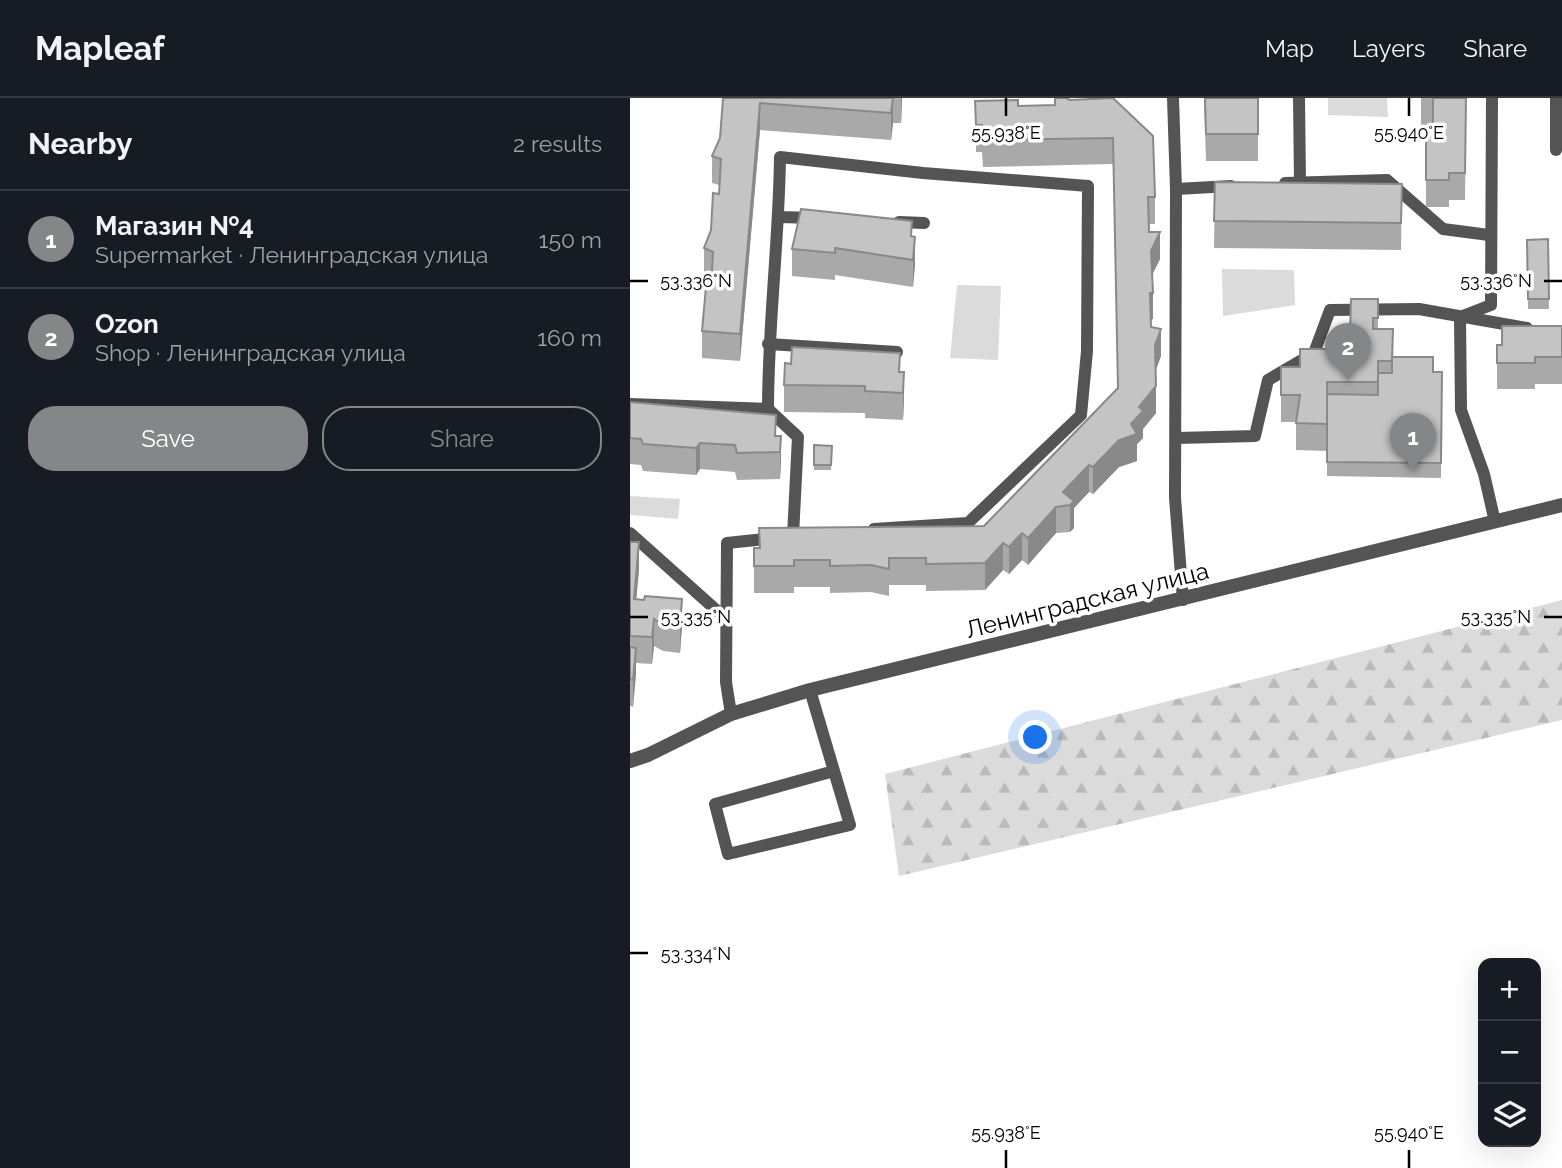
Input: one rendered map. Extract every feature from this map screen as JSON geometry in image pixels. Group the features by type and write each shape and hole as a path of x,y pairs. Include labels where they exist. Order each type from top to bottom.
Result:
{"street":[{"name":"Ленинградская улица","path":"630,761 648,755 731,714 810,690 1562,505"}],"lane":[{"path":"1299,98 1300,183"},
{"path":"1460,317 1492,305 1489,235 1492,98"},
{"path":"1556,98 1556,150"},
{"path":"1171,99 1175,188 1175,498 1183,600"},
{"path":"768,409 768,344 779,217 779,157 923,173 1088,186 1087,351 1081,415 968,523 856,530"},
{"path":"1273,184 1387,180 1443,229 1489,235"},
{"path":"1175,188 1245,185"},
{"path":"779,217 832,219"},
{"path":"884,221 924,223"},
{"path":"1177,439 1255,436 1268,380 1314,353 1330,310 1419,309 1540,330"},
{"path":"1460,317 1461,410 1484,474 1495,522"},
{"path":"768,344 897,352"},
{"path":"630,404 768,409 798,437 800,535 727,543 724,617 726,682 731,714"},
{"path":"630,533 724,617"},
{"path":"810,690 834,771 850,825 728,853 715,804 834,771"}],"green space":[{"path":"1328,98 1387,98 1388,117 1328,115"},
{"path":"1222,269 1294,270 1295,305 1223,316"},
{"path":"957,285 1001,286 998,360 950,358"},
{"path":"630,496 680,499 678,519 630,515"},
{"path":"1562,600 1562,720 899,876 885,774"}],"building":[{"path":"724,98 893,98 891,113 760,103 740,334 702,331 706,287 711,288 713,252 704,248 711,230 713,193 719,194 721,159 712,156 720,138"},
{"path":"1055,98 1113,98 1153,136 1155,197 1148,197 1149,232 1160,232 1151,251 1151,327 1161,329 1155,345 1156,386 1139,407 1143,411 1131,424 1137,434 1119,440 1063,492 1074,501 1070,505 1056,507 1028,538 1022,533 1009,547 1003,543 985,563 926,564 926,558 889,558 889,569 871,565 830,566 830,560 794,560 794,566 754,566 754,548 760,548 759,528 984,526 1118,388 1113,138 983,140 982,125 976,125 975,101 1018,100 1018,106 1055,105"},
{"path":"1205,98 1258,98 1258,134 1206,134"},
{"path":"1433,98 1466,98 1465,173 1449,173 1449,180 1426,180 1426,136 1433,136"},
{"path":"1215,182 1402,184 1401,223 1214,221"},
{"path":"801,209 912,221 911,236 915,237 913,260 835,248 835,253 792,249"},
{"path":"1548,239 1549,299 1528,299 1527,240"},
{"path":"1351,299 1378,299 1378,318 1373,318 1373,329 1393,329 1392,361 1378,361 1378,382 1327,382 1327,424 1296,423 1300,395 1281,395 1281,367 1300,367 1300,349 1355,349 1355,336 1350,336"},
{"path":"1502,326 1562,326 1562,357 1535,357 1535,363 1497,363 1497,345 1502,345"},
{"path":"792,347 900,353 899,372 904,372 903,393 865,391 865,386 784,385 785,363 791,364"},
{"path":"1392,357 1433,357 1433,372 1442,372 1441,463 1327,462 1327,394 1378,395 1378,373 1392,373"},
{"path":"630,402 776,415 775,436 781,436 780,452 737,453 735,445 700,443 696,448 643,444 641,439 630,438"},
{"path":"814,445 832,446 831,465 814,465"},
{"path":"630,542 639,542 634,599 644,600 645,596 682,599 680,626 663,625 654,619 652,637 630,636"},
{"path":"630,647 636,648 633,680 630,679"}],"place":[{"name":"Ozon","path":"1348,381"},
{"name":"Магазин №4","path":"1413,471"}]}
